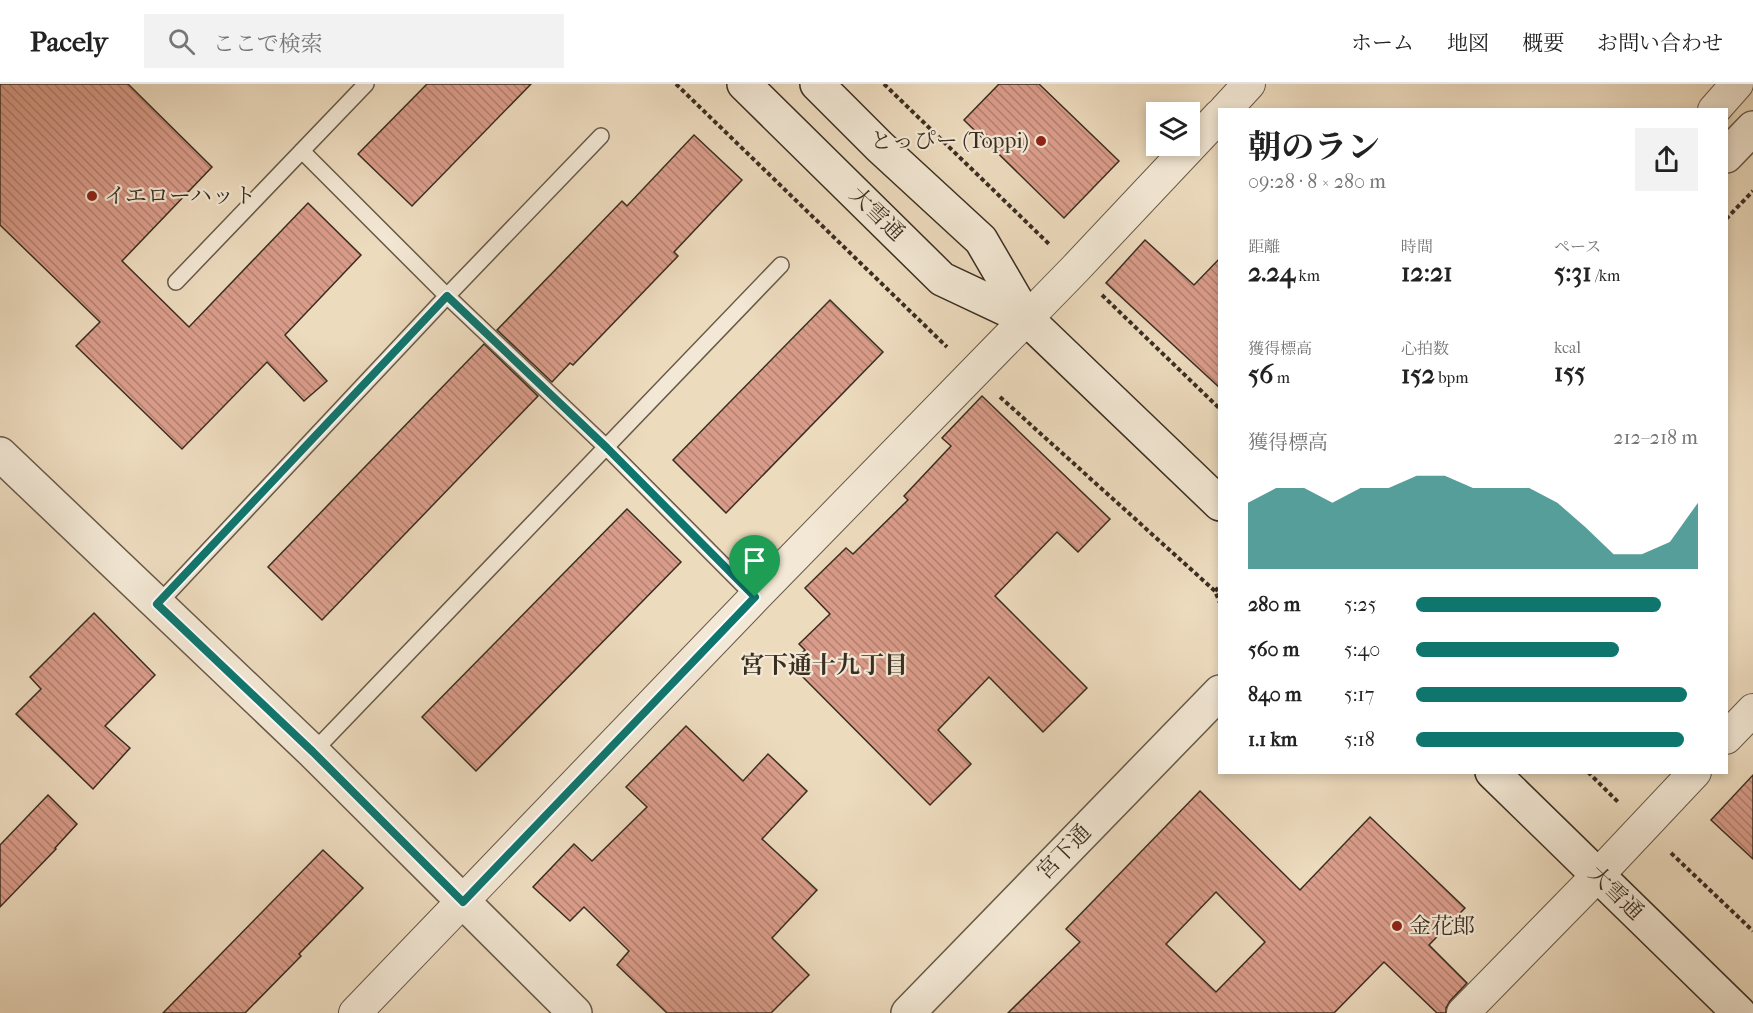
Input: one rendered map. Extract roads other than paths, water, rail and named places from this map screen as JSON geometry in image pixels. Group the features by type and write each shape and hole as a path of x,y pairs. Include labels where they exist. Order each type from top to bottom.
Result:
{"main road":[{"name":"大雪通","path":"744,84 942,279 1027,319"},
{"name":"大雪通","path":"817,84 880,147 981,240 1027,319 1218,502"},
{"path":"1728,154 1753,128"},
{"path":"0,454 313,752 576,1013"},
{"name":"宮下通","path":"908,1013 1218,694"},
{"name":"大雪通","path":"1494,774 1739,1013"}],"street":[{"path":"1227,108 1249,84"},
{"path":"1716,108 1737,84"},
{"path":"355,1013 755,597 1027,319 1218,117"},
{"path":"1728,736 1753,710"},
{"path":"1463,1013 1693,774"}],"lane":[{"path":"176,282 366,84"},
{"path":"157,604 601,136"},
{"path":"302,151 447,296 607,448 755,597"},
{"path":"313,752 781,265"}],"place":[{"name":"とっぴー (Toppi)","path":"1041,141"},
{"name":"イエローハット","path":"92,196"},
{"name":"金花郎","path":"1397,926"}],"district":[{"name":"宮下通十九丁目","path":"824,665"}]}
